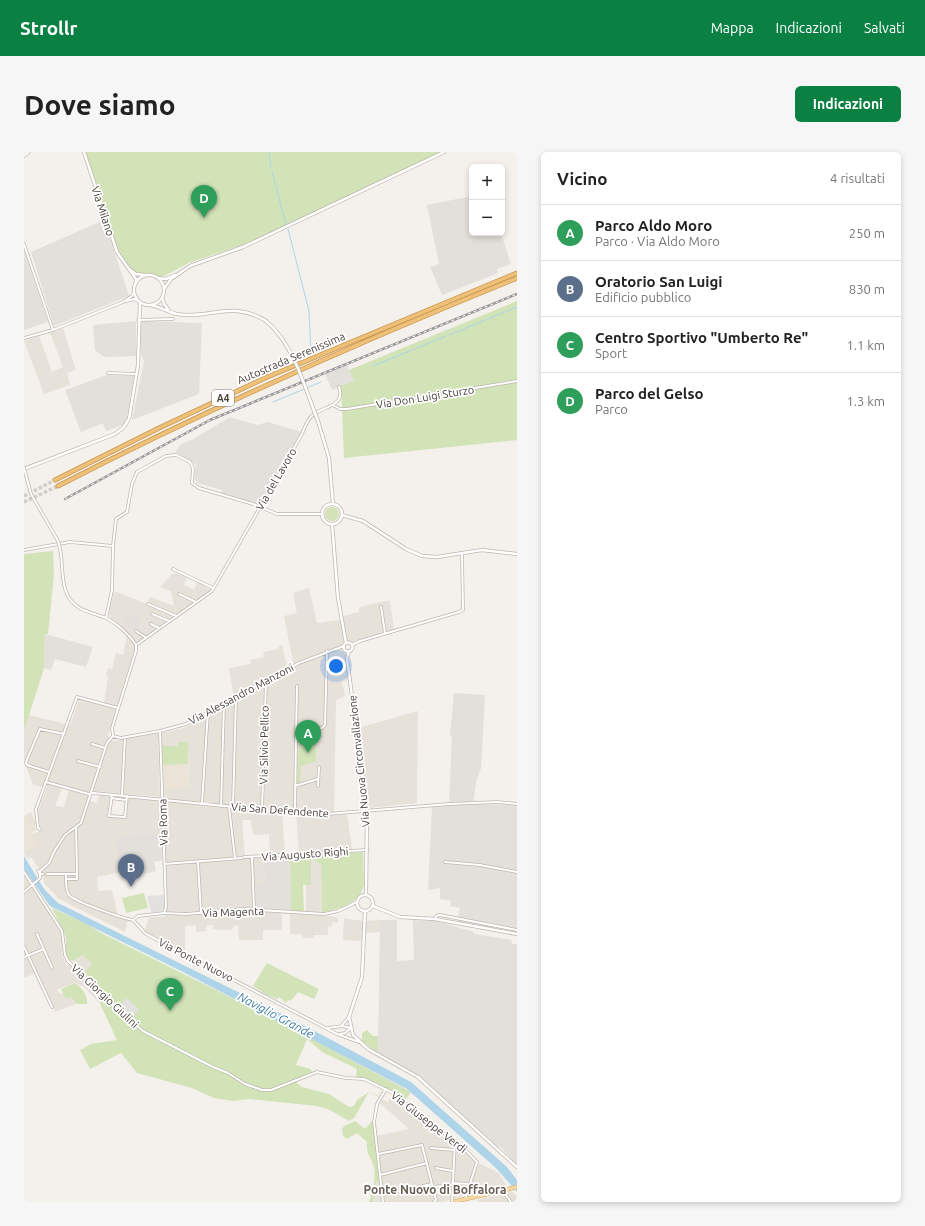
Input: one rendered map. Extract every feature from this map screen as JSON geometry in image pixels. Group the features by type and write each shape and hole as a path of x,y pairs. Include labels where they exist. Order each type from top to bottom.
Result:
{"highway":[{"name":"Autostrada Serenissima","path":"55,480 157,429 265,378 517,273"},
{"name":"Autostrada Serenissima","path":"58,486 131,448 268,384 427,314 517,278"}],"main road":[{"path":"452,1202 517,1187"}],"street":[{"path":"24,156 30,152"},
{"name":"Via Milano","path":"84,152 117,252 136,279 136,283"},
{"path":"127,268 136,274 158,278 166,278 177,274 190,266 243,247 444,152"},
{"path":"24,244 53,330"},
{"path":"170,311 164,304 162,297 164,289 177,274"},
{"path":"123,302 132,296 136,283 143,276 148,275"},
{"path":"158,278 164,289"},
{"path":"24,892 39,879 41,874 39,871 49,863 65,834 81,823 106,748 110,738 113,736 112,728 136,651 136,645 130,637 106,618 86,612 71,600 65,588 58,541 31,494 24,468 115,434 123,428 129,419 138,354 139,301 134,292"},
{"path":"151,305 155,304 162,297"},
{"path":"24,338 53,330 134,299 146,305 151,305 177,314 232,310 252,314 266,321 278,332 286,344 318,421 328,453 333,504"},
{"path":"139,313 146,305"},
{"path":"138,320 173,319"},
{"path":"108,373 136,374"},
{"name":"Via Don Luigi Sturzo","path":"333,405 340,409 348,409 517,381"},
{"path":"333,405 340,396 339,387"},
{"name":"Via del Lavoro","path":"196,602 212,592 311,416 333,405"},
{"path":"106,618 112,590 113,546 116,519 128,512 132,484 137,472 169,455 176,455 190,462 193,468 192,483 196,487 253,504 281,515 322,514"},
{"path":"332,524 324,520 322,514 325,508 333,504"},
{"path":"332,524 340,520 342,515 341,509 333,504"},
{"path":"342,515 363,521 406,549 419,555 437,557 482,550 517,554"},
{"path":"332,524 338,598 346,643 344,646 345,650 349,652 352,649 352,645 360,640 463,610 462,553"},
{"path":"24,550 70,542 113,546"},
{"path":"173,569 214,588"},
{"path":"136,645 196,602 179,594"},
{"path":"148,604 176,616"},
{"path":"382,607 385,633"},
{"path":"152,614 169,621"},
{"path":"151,624 159,628"},
{"path":"136,631 145,638"},
{"path":"346,643 352,645"},
{"name":"Via Alessandro Manzoni","path":"113,736 117,738 126,738 186,724 299,663 327,651 344,646"},
{"path":"296,736 322,728 325,725 327,651"},
{"name":"Via Nuova Circonvallazione","path":"349,652 347,658 367,811 366,894"},
{"name":"Via Silvio Pellico","path":"262,810 266,681"},
{"path":"294,814 297,686"},
{"path":"40,829 38,828 36,810 78,697 118,708"},
{"path":"233,807 236,697"},
{"path":"221,806 224,703"},
{"path":"202,804 208,712"},
{"path":"49,772 28,765 26,762 40,729 64,734"},
{"name":"Via Roma","path":"160,731 166,910 164,913"},
{"path":"122,795 126,738"},
{"path":"92,744 106,748"},
{"path":"78,761 100,767"},
{"path":"318,786 319,768"},
{"path":"295,786 318,779"},
{"name":"Via San Defendente","path":"46,782 91,794 162,798 294,814 328,815 497,802 517,804"},
{"path":"112,794 109,816 125,817 127,796"},
{"path":"112,798 126,800"},
{"path":"229,806 234,858"},
{"path":"66,879 77,880 76,827"},
{"name":"Via Augusto Righi","path":"164,864 198,863 219,858 243,858 367,850"},
{"path":"252,857 254,909"},
{"path":"445,862 480,865 517,872"},
{"path":"198,863 201,913"},
{"name":"Via Giorgio Giulini","path":"24,872 62,931 65,955 71,964 105,998 143,1031 228,1073 245,1084 266,1090 274,1089 317,1072 346,1078 361,1078 386,1089"},
{"path":"47,874 77,874"},
{"path":"66,874 67,891 72,897 87,905 133,920"},
{"path":"366,894 373,898 373,906 370,910 364,911 360,909 357,902 361,895 366,894"},
{"name":"Via Magenta","path":"133,920 138,916 164,913 173,915 254,909 324,914 338,911 357,902"},
{"path":"373,906 400,917 435,919 517,934"},
{"path":"339,1026 349,1017 362,977 364,911"},
{"path":"435,919 436,916 440,915 517,930"},
{"name":"Via Ponte Nuovo","path":"133,920 146,934 337,1034 359,1042 418,1076 517,1167"},
{"path":"37,934 52,968"},
{"path":"24,947 52,1007"},
{"path":"24,956 44,949"},
{"name":"Via Ponte Nuovo","path":"349,1017 350,1028 359,1042"},
{"path":"327,1028 339,1026 350,1028 345,1034 337,1034"},
{"path":"383,1202 374,1122 375,1111 386,1089"},
{"name":"Via Giuseppe Verdi","path":"386,1089 446,1136 465,1148 477,1162 464,1199"},
{"path":"452,1202 455,1141"},
{"path":"378,1155 422,1145 435,1201"},
{"path":"431,1148 454,1150"},
{"path":"380,1175 427,1163"},
{"path":"436,1168 453,1171"},
{"path":"382,1195 432,1185 470,1184"},
{"path":"503,1191 511,1202"},
{"path":"460,1202 464,1199"}],"shaded area":[{"path":"469,197 469,236 502,236 511,264 497,269 498,273 442,295 430,267 439,264 427,205"},
{"path":"104,220 129,296 54,326 31,252"},
{"path":"24,250 48,322 24,330"},
{"path":"136,321 136,356 104,357 95,350 93,325"},
{"path":"141,321 202,323 199,394 132,420 144,361 141,355"},
{"path":"63,328 76,370 67,373 70,385 44,394 24,341 39,336 52,372 63,367 50,333"},
{"path":"347,365 354,381 332,390 325,374"},
{"path":"107,375 134,376 126,424 106,431 103,423 81,432 65,390"},
{"path":"230,417 257,425 268,422 302,432 258,505 221,493 222,490 197,483 194,478 196,465 175,452 181,444 192,440"},
{"path":"176,573 187,577 184,585 194,590 198,582 211,590 135,645 108,736 112,741 158,733 160,797 94,791 89,793 45,780 42,787 33,785 26,766 28,764 24,763 24,731 29,715 70,725 80,697 104,703 108,677 106,676 108,668 112,669 116,653 123,655 127,636 133,643 136,643 110,619 109,611 114,591 147,604 150,597 174,606 171,591 160,587 172,574"},
{"path":"309,588 317,623 340,620 343,616 359,612 359,607 390,600 394,630 353,642 344,640 344,644 340,646 346,655 349,680 342,682 345,696 336,700 334,813 335,815 347,814 352,849 299,853 296,812 282,811 285,854 270,855 269,834 253,835 251,820 242,820 245,858 263,858 265,884 254,885 256,910 338,917 338,923 332,922 332,927 328,926 328,935 314,935 314,938 303,938 302,934 290,934 290,914 282,913 282,930 263,930 263,940 239,940 238,925 233,926 230,930 217,930 213,929 213,925 207,925 206,931 196,932 196,925 185,926 185,953 144,932 149,917 164,917 167,912 164,789 189,787 188,743 178,746 162,746 161,733 184,728 234,700 229,668 251,664 250,660 264,657 263,652 279,649 279,646 282,645 288,670 294,667 284,616 297,613 293,593"},
{"path":"134,611 141,614 135,632 129,629 126,623 127,619 123,617 124,615 131,618"},
{"path":"45,634 93,647 86,667 55,659 51,670 44,668"},
{"path":"454,693 485,695 481,768 476,782 473,804 517,805 517,932 457,921 460,908 450,906 451,901 440,899 440,888 428,890 432,806 449,804 452,736 450,736"},
{"path":"418,711 417,803 369,808 366,789 369,784 365,782 358,728"},
{"path":"188,764 189,788 164,789 163,765"},
{"path":"48,784 62,788 55,806 64,807 69,790 90,796 89,800 96,803 100,794 111,795 107,816 126,818 128,797 161,801 162,834 134,834 132,839 127,839 127,836 117,836 117,865 130,863 131,870 97,877 98,891 112,890 118,916 128,919 125,932 56,897 57,896 44,884 42,868 39,869 31,857 28,859 24,854 24,816 31,812 36,824 34,826 36,830 32,832 34,834 40,830 38,810"},
{"path":"27,815 30,822 36,822 34,826 36,830 32,832 38,845 24,853 24,816"},
{"path":"134,834 161,834 162,860 154,862 156,871 144,874 141,862 117,865 117,836 127,836 127,839 131,839"},
{"path":"263,858 290,858 291,910 256,908 254,884 265,884"},
{"path":"310,858 321,865 322,913 306,912 306,885 311,884"},
{"path":"24,876 63,937 62,954 67,966 83,955 92,964 88,981 105,998 100,1004 84,987 75,983 58,989 58,992 71,997 76,1004 55,1012 38,972 24,978"},
{"path":"164,895 164,909 159,912 151,912 147,896"},
{"path":"344,918 363,921 380,920 380,932 362,933 362,941 343,940"},
{"path":"380,920 397,920 397,961 414,960 413,920 436,921 474,932 474,934 511,940 512,944 517,944 517,1165 500,1146 498,1147 484,1135 418,1075 378,1053"},
{"path":"126,998 139,1009 131,1018 117,1006 119,1007"},
{"path":"392,1095 447,1140 457,1143 476,1162 499,1173 507,1187 443,1202 373,1202 376,1182 382,1181 377,1136 409,1129 380,1103 382,1099 388,1102"},
{"path":"511,1191 517,1196 517,1202 479,1202 477,1200"}],"green space":[{"path":"85,152 442,152 248,243 189,263 162,277 135,272 122,259 114,242"},
{"path":"517,301 517,440 344,458 341,386 354,381 349,370"},
{"path":"329,507 335,507 339,511 339,517 335,521 329,521 325,517 325,511"},
{"path":"53,551 54,575 48,634 45,634 44,668 24,731 24,554"},
{"path":"316,731 316,761 301,766 300,783 297,784 299,737"},
{"path":"178,742 188,742 188,764 163,765 162,746 178,746"},
{"path":"363,852 364,885 361,893 354,901 343,907 322,913 321,865 311,858 311,885 303,885 304,912 291,910 290,858"},
{"path":"144,893 148,908 126,913 122,898"},
{"path":"52,908 89,925 101,933 286,1025 411,1092 405,1100 382,1086 379,1097 369,1092 354,1118 349,1121 330,1110 317,1106 250,1099 233,1101 214,1098 192,1088 137,1073 121,1053 90,1069 80,1050 91,1044 117,1040 100,1004 105,998 88,981 90,978 85,972 92,964 83,955 73,961 69,960 66,954 66,937","holes":["307,1039 322,1052 357,1069 356,1077 350,1078 323,1072 312,1072 311,1069 296,1065","318,1073 347,1079 364,1080 381,1088 379,1096 369,1092 357,1100 354,1106 349,1107 329,1094 302,1087 295,1081"]},
{"path":"267,963 319,989 314,999 298,992 291,1001 288,1000 286,1003 279,997 277,999 265,994 253,986"},
{"path":"75,983 84,992 87,998 87,1004 76,1004 71,997 66,999 61,989"},
{"path":"367,1030 373,1036 378,1036 378,1053 362,1041 362,1033"},
{"path":"373,1120 380,1182 376,1182 373,1202 369,1202 374,1185 375,1171 368,1153 367,1142 357,1133 347,1139 343,1136 342,1129 344,1126 355,1121 365,1129"}],"water":[{"name":"Naviglio Grande","path":"24,856 44,889 58,903 284,1015 411,1082 507,1167 517,1180 517,1192 496,1168 407,1089 183,972 50,906 24,869"}],"waterway":[{"path":"269,152 271,168"},
{"path":"272,171 286,225"},
{"path":"288,229 309,311 311,355"},
{"path":"449,335 517,307"},
{"path":"373,366 446,336"},
{"path":"273,402 321,382"}],"tunnel":[{"path":"24,496 55,480"},
{"path":"24,502 58,486"}],"railway":[{"path":"65,499 210,420 517,294"}],"place":[{"name":"Parco del Gelso","path":"204,218"},
{"name":"Parco Aldo Moro","path":"308,753"},
{"name":"Oratorio San Luigi","path":"131,887"},
{"name":"Centro Sportivo \"Umberto Re\"","path":"170,1011"}],"district":[{"name":"Ponte Nuovo di Boffalora","path":"435,1189"}]}
